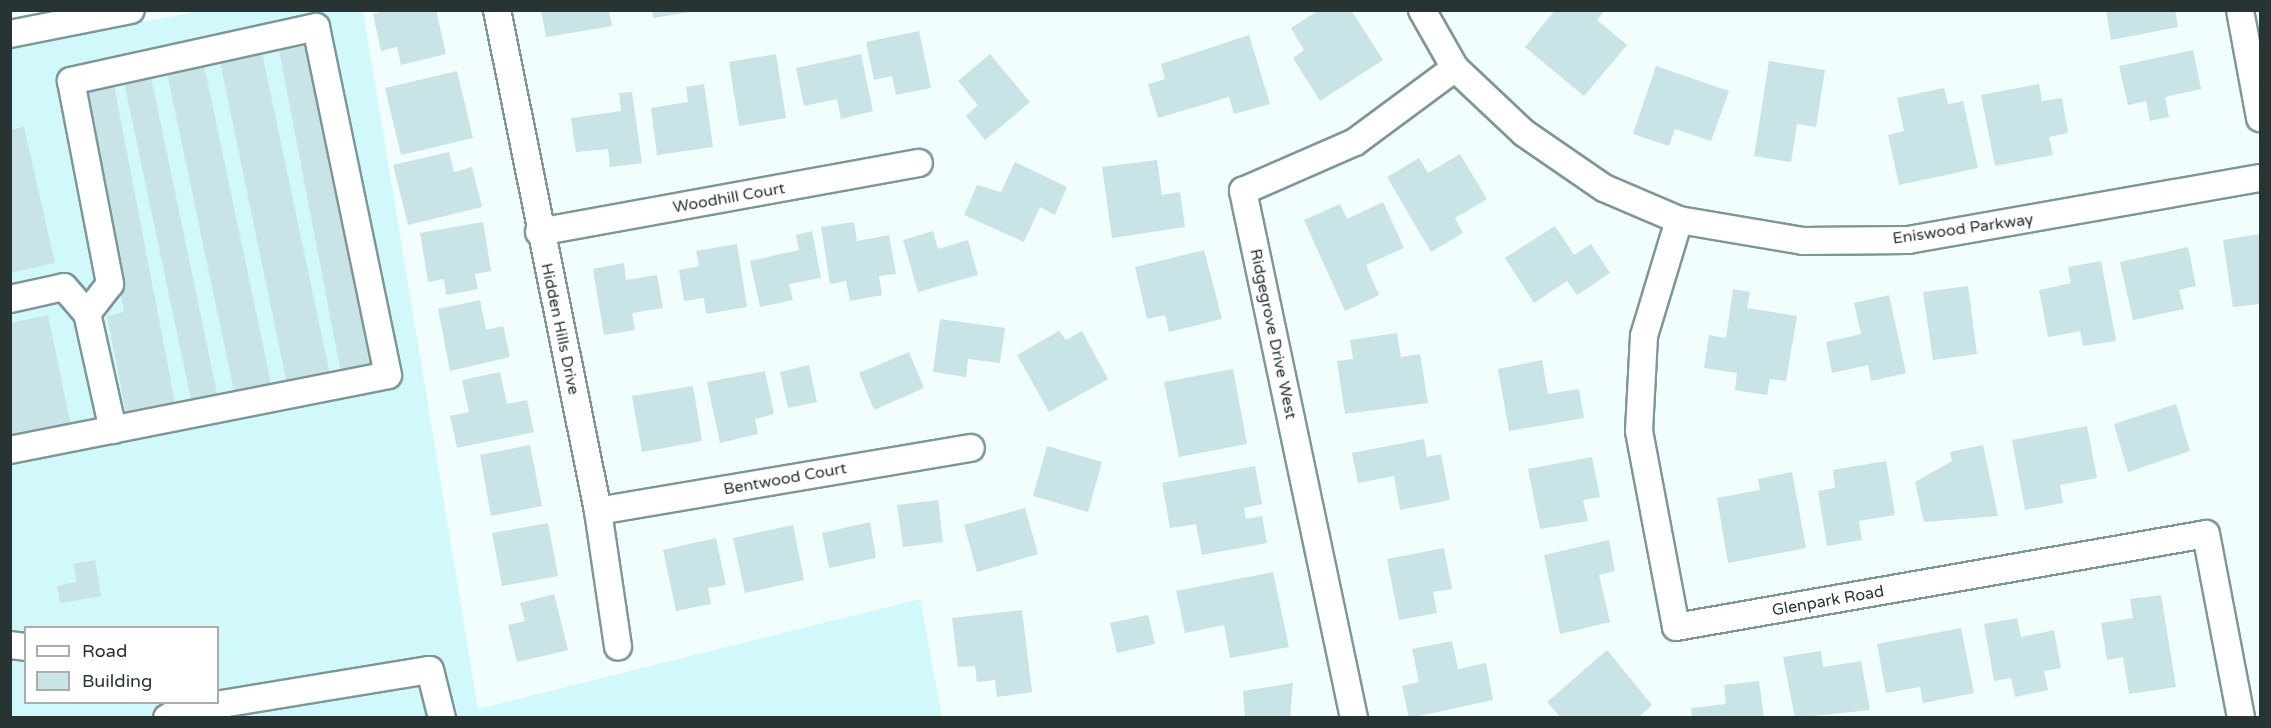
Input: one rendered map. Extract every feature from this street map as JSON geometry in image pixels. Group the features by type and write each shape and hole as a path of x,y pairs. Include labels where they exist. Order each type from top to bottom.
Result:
{"street":[{"path":"10,34 65,17 132,10"},
{"name":"Hidden Hills Drive","path":"497,10 540,232 598,510 618,648"},
{"name":"Eniswood Parkway","path":"1422,10 1455,68 1560,160 1604,188 1679,220 1803,242 1908,240 2260,178"},
{"path":"2240,10 2260,118"},
{"path":"10,450 388,375 316,27 71,81 110,285 87,313"},
{"name":"Ridgegrove Drive West","path":"1354,717 1243,191 1355,142 1455,68"},
{"name":"Woodhill Court","path":"540,232 919,163"},
{"name":"Glenpark Road","path":"1679,220 1644,336 1640,431 1676,627 2206,534 2241,717"},
{"path":"10,299 64,287 87,313 113,430"},
{"name":"Bentwood Court","path":"598,510 971,448"},
{"path":"167,717 179,711 429,670 442,717"}],"shaded area":[{"path":"205,10 363,11 478,709 920,599 942,717 11,718 11,48"}],"building":[{"path":"387,10 436,10 446,54 401,65 397,47 381,51 373,14"},
{"path":"541,10 609,10 612,26 546,37"},
{"path":"652,10 691,10 691,12 653,18"},
{"path":"1319,10 1351,10 1383,60 1320,101 1293,58 1304,50 1291,28"},
{"path":"1555,10 1605,10 1597,20 1627,45 1584,96 1525,47"},
{"path":"2106,10 2175,10 2178,27 2111,40"},
{"path":"919,31 931,88 896,95 892,76 874,80 866,42"},
{"path":"1249,35 1270,104 1234,114 1229,97 1158,118 1148,84 1165,79 1161,64"},
{"path":"310,45 372,368 341,373 279,50"},
{"path":"2193,50 2201,89 2165,97 2169,117 2150,121 2146,101 2128,105 2119,66"},
{"path":"262,53 330,375 287,384 220,62"},
{"path":"776,54 786,118 739,126 729,62"},
{"path":"861,54 873,111 841,119 837,99 804,106 796,68"},
{"path":"990,54 1030,102 985,140 966,116 978,105 958,81"},
{"path":"1769,61 1825,70 1816,127 1797,124 1791,162 1754,156"},
{"path":"204,65 272,388 235,396 167,73"},
{"path":"1656,66 1729,91 1711,141 1675,129 1669,146 1633,134"},
{"path":"457,71 473,138 401,155 385,88"},
{"path":"151,77 218,398 192,404 124,82"},
{"path":"704,84 713,147 657,155 651,108 688,102 686,87"},
{"path":"2039,84 2042,101 2062,98 2068,133 2049,137 2053,155 1995,166 1981,95"},
{"path":"114,85 176,408 127,418 107,316 124,312 81,91"},
{"path":"1944,88 1948,104 1963,101 1978,168 1899,185 1888,135 1904,131 1897,98"},
{"path":"632,92 642,163 610,167 608,149 576,152 571,118 621,111 619,93"},
{"path":"24,127 55,263 10,273 10,130"},
{"path":"449,152 454,172 472,167 482,207 408,225 393,165"},
{"path":"1460,154 1487,199 1455,218 1463,233 1431,252 1387,177 1419,158 1428,173"},
{"path":"1157,160 1162,195 1180,192 1185,227 1112,238 1102,167"},
{"path":"1015,162 1067,187 1055,215 1040,207 1024,242 964,215 977,185 1001,192"},
{"path":"1383,202 1404,248 1366,265 1379,295 1345,311 1304,220 1340,204 1347,219"},
{"path":"483,222 491,271 475,274 478,289 446,295 444,279 428,282 420,233"},
{"path":"854,222 857,241 889,235 896,274 879,276 882,295 850,301 846,281 830,284 821,227"},
{"path":"1555,226 1574,255 1591,244 1610,273 1577,295 1567,281 1534,303 1505,258"},
{"path":"812,231 821,278 789,284 793,300 760,307 750,261 799,250 796,235"},
{"path":"933,231 938,249 968,240 978,275 918,292 903,240"},
{"path":"2260,234 2260,304 2233,307 2223,240"},
{"path":"737,244 747,307 706,314 704,298 684,301 679,270 699,266 696,251"},
{"path":"2188,247 2196,286 2179,290 2184,309 2133,320 2120,262"},
{"path":"1204,250 1222,319 1169,332 1165,315 1147,319 1135,267"},
{"path":"2101,261 2116,341 2083,346 2080,331 2048,337 2039,290 2071,283 2068,267"},
{"path":"624,263 626,280 657,275 663,308 632,313 635,330 604,335 593,269"},
{"path":"1968,286 1977,354 1933,360 1923,292"},
{"path":"1733,289 1750,292 1747,308 1797,316 1786,381 1770,379 1767,395 1735,390 1737,373 1704,368 1709,335 1726,338"},
{"path":"1889,295 1906,373 1871,381 1868,365 1832,373 1826,342 1861,334 1854,303"},
{"path":"480,300 486,330 503,326 510,357 450,371 438,309"},
{"path":"48,315 71,426 10,438 10,323"},
{"path":"940,319 1005,328 1000,363 968,359 966,377 933,372"},
{"path":"1059,331 1066,340 1082,331 1108,379 1049,412 1017,355"},
{"path":"1397,333 1401,357 1420,354 1428,403 1345,414 1337,361 1353,359 1350,340"},
{"path":"909,352 924,388 874,410 859,373"},
{"path":"1542,360 1548,394 1579,389 1584,418 1509,431 1498,369"},
{"path":"809,365 817,402 788,408 780,372"},
{"path":"1233,369 1247,444 1179,457 1164,382"},
{"path":"765,371 774,414 755,419 758,434 720,443 707,382"},
{"path":"500,372 507,404 527,400 534,432 457,448 450,416 469,412 462,380"},
{"path":"693,386 702,441 642,452 632,396"},
{"path":"2176,404 2190,451 2128,472 2114,424"},
{"path":"2087,426 2097,478 2060,485 2063,503 2025,510 2012,440"},
{"path":"1424,439 1427,457 1441,454 1450,500 1400,510 1394,476 1358,483 1352,453"},
{"path":"530,445 542,506 491,516 480,455"},
{"path":"1983,445 1998,516 1924,522 1915,482 1952,461 1950,452"},
{"path":"1047,446 1102,462 1088,512 1033,496"},
{"path":"1592,457 1600,497 1583,500 1588,521 1540,529 1528,469"},
{"path":"1886,461 1895,515 1859,521 1862,540 1827,546 1818,491 1835,488 1833,470"},
{"path":"1255,466 1262,504 1244,508 1246,519 1262,516 1267,543 1202,555 1196,524 1170,528 1162,483"},
{"path":"1792,472 1806,548 1728,563 1717,498 1760,490 1758,479"},
{"path":"938,500 943,542 903,547 897,505"},
{"path":"1025,508 1038,554 977,572 964,525"},
{"path":"870,522 876,558 829,568 822,533"},
{"path":"548,523 558,576 502,586 492,533"},
{"path":"793,525 804,580 745,593 733,538"},
{"path":"716,538 726,585 708,588 711,604 676,611 663,550"},
{"path":"1609,540 1615,571 1599,575 1610,622 1560,634 1544,555"},
{"path":"1444,548 1452,589 1433,592 1437,613 1399,620 1387,559"},
{"path":"95,560 101,596 60,603 57,586 77,582 73,564"},
{"path":"1273,572 1289,647 1230,658 1224,625 1185,633 1176,591"},
{"path":"554,594 568,650 517,662 508,625 525,621 520,603"},
{"path":"2161,595 2176,687 2129,694 2123,657 2107,660 2101,623 2133,618 2130,599"},
{"path":"1022,610 1032,692 997,697 995,680 977,682 975,666 958,667 952,618"},
{"path":"1148,615 1155,644 1117,653 1110,623"},
{"path":"2017,618 2021,637 2054,630 2061,668 2044,671 2048,690 2015,697 2011,678 1994,681 1984,624"},
{"path":"1961,628 1974,693 1923,703 1920,687 1886,693 1877,644"},
{"path":"1452,641 1458,669 1486,663 1493,700 1409,718 1402,686 1419,682 1412,649"},
{"path":"1607,650 1652,705 1638,718 1561,718 1547,702"},
{"path":"1821,651 1823,667 1861,661 1870,710 1795,718 1783,657"},
{"path":"1759,681 1764,718 1692,718 1691,708 1726,704 1724,685"},
{"path":"1293,683 1290,718 1245,718 1243,691"}]}
